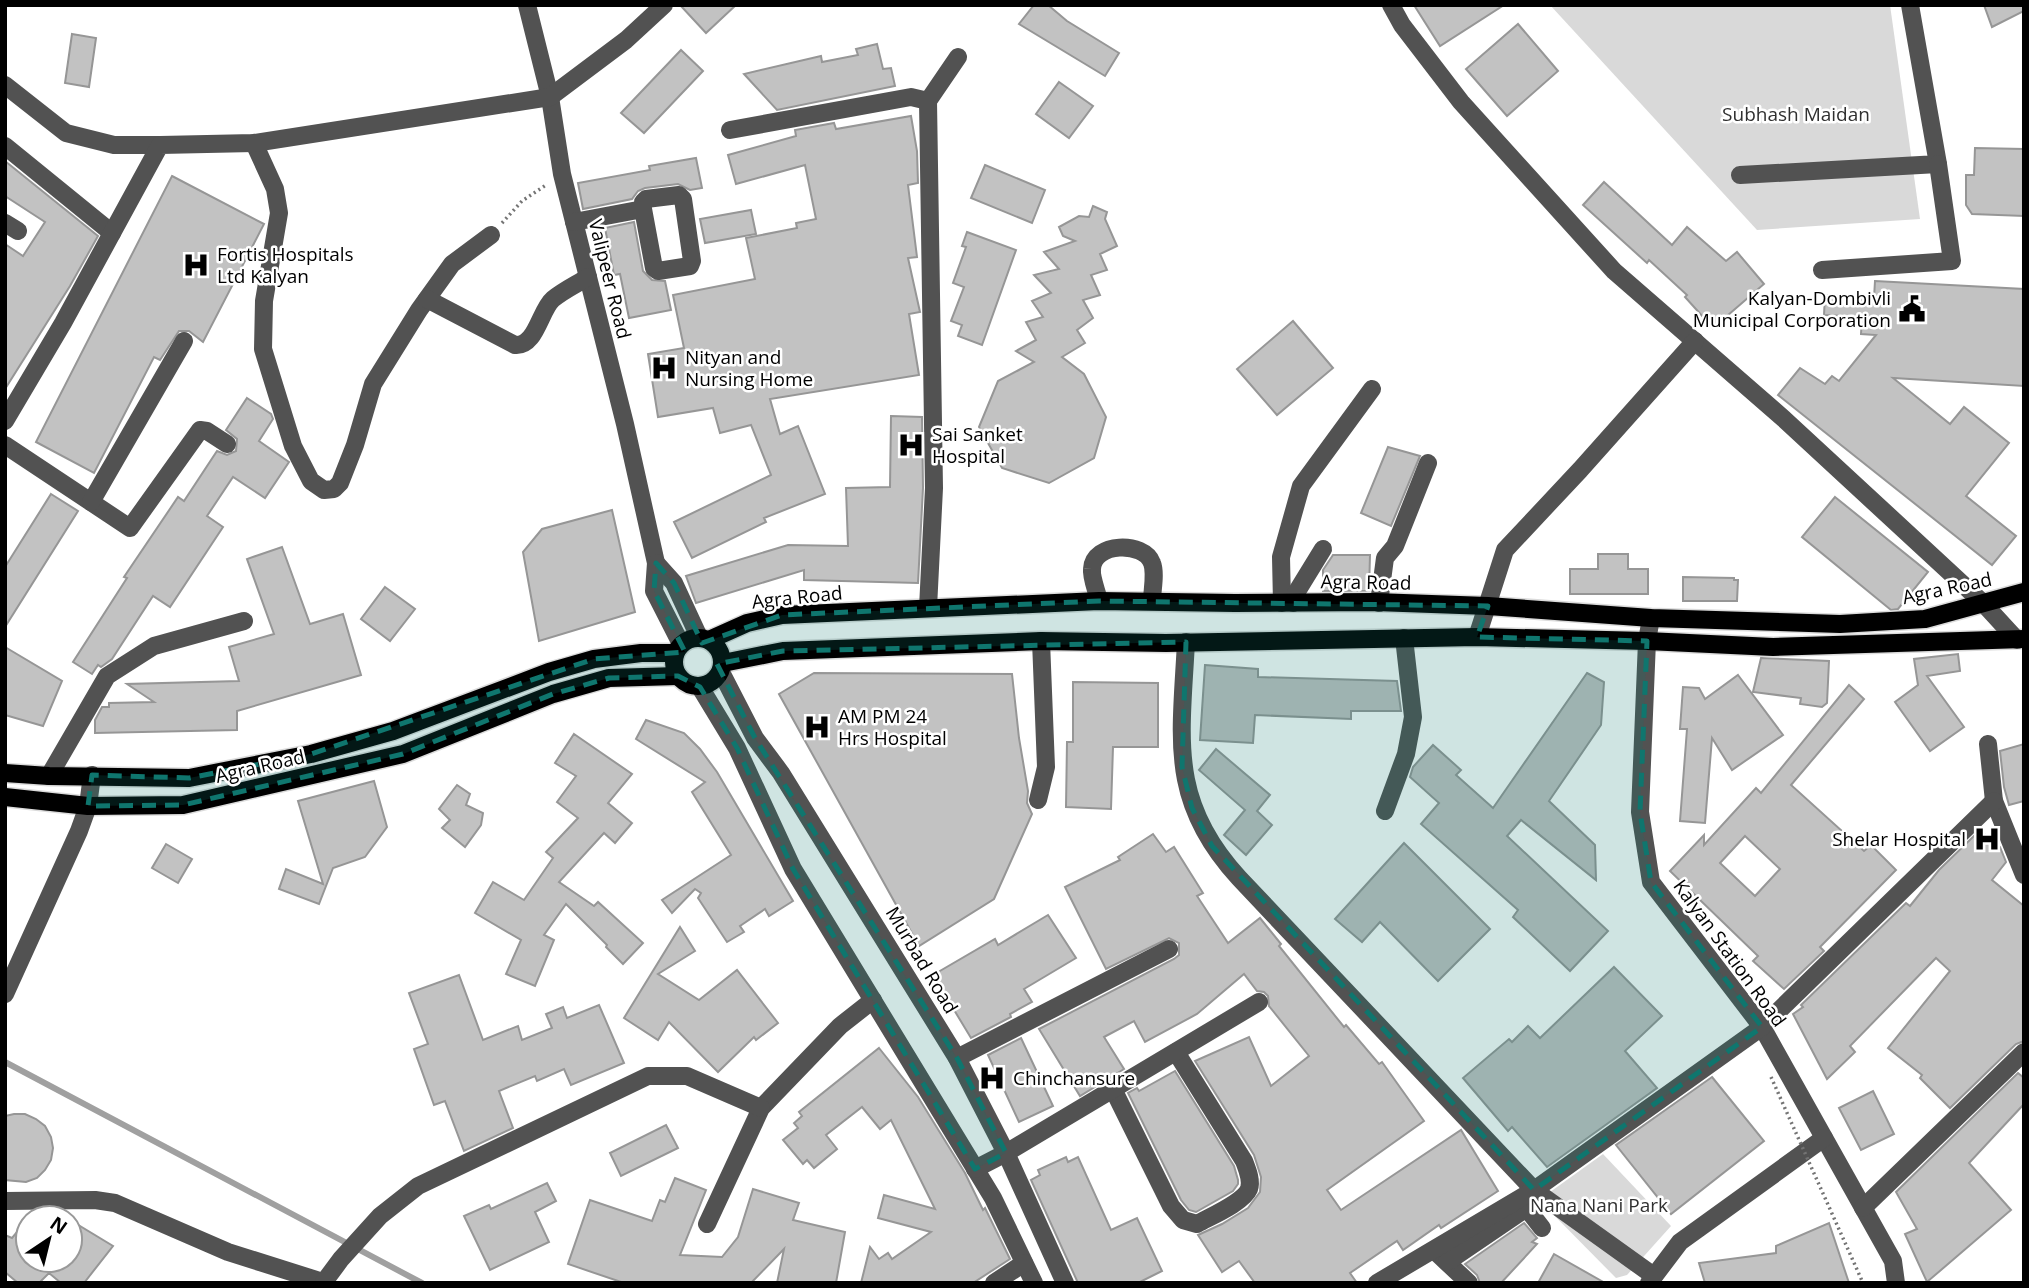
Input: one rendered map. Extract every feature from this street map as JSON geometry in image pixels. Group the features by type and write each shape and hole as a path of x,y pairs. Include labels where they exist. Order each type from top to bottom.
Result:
{"main road":[{"name":"Agra Road","path":"5,773 190,778 310,754 393,730 594,659 678,648 689,639 704,639 747,623 782,615 1152,601 1488,606 1651,618 1840,624 1925,619 2024,592"},
{"path":"1718,644 1720,619"},
{"path":"1925,619 1931,640"},
{"path":"722,668 783,651 1041,642 1477,637 1647,640 1773,646 1931,640 2020,640"},
{"path":"699,687 716,679 722,668 716,646 704,639"},
{"path":"678,648 674,668 678,676"},
{"name":"Agra Road","path":"5,797 88,806 183,805 402,754 553,694 609,678 678,676 683,681 699,687"}],"street":[{"name":"Valipeer Road","path":"527,5 550,97 562,173 625,424 656,563 654,590 678,648"},
{"path":"5,85 66,133 114,145 254,143 550,97 626,40 664,5"},
{"path":"1391,5 1402,25 1461,102 1615,271 1784,419 2020,640"},
{"path":"1822,270 1952,261 1910,5"},
{"path":"928,608 934,474 928,101 958,57"},
{"path":"730,130 911,97 928,101"},
{"path":"254,143 275,189 279,213 264,301 263,349 293,446 311,481 324,490 334,489 340,483 355,445 373,384 427,299 452,264 491,235"},
{"path":"5,421 63,323 160,145"},
{"path":"5,146 111,233"},
{"path":"1740,175 1938,164"},
{"path":"574,222 643,209"},
{"path":"427,299 520,346 536,328 551,300 588,277"},
{"path":"91,502 184,341"},
{"path":"1477,637 1505,550 1695,341"},
{"path":"1287,603 1281,557 1301,486 1372,389"},
{"path":"5,445 130,528 200,430 207,431 228,444"},
{"path":"1379,603 1385,558 1395,546 1428,463"},
{"path":"1099,601 1091,568 1097,556 1125,547 1145,554 1153,564 1152,601"},
{"path":"1287,603 1323,549"},
{"name":"Valipeer Road","path":"656,563 674,583 704,639"},
{"name":"Kalyan Station Road","path":"1651,618 1647,640 1640,812 1651,882 1762,1027 1893,1261 1896,1283"},
{"path":"49,776 107,676 154,646 244,621"},
{"path":"1385,811 1406,754 1413,717 1404,638"},
{"path":"1038,800 1046,767 1041,642"},
{"path":"1185,642 1180,745 1182,767 1192,808 1212,846 1239,878 1534,1190 1651,1280 1680,1242 1824,1138"},
{"name":"Murbad Road","path":"722,668 755,738 781,773 957,1058 1006,1153 1065,1283"},
{"path":"699,687 737,748 793,869 993,1198 1034,1283"},
{"path":"1988,744 1994,801 2024,874"},
{"path":"5,994 79,831 88,806 92,775"},
{"path":"1447,1262 1476,1233 1762,1027 1994,801"},
{"path":"957,1058 1169,949"},
{"path":"707,1224 761,1108 840,1026 873,1000"},
{"path":"975,1169 1259,1002"},
{"path":"1114,1089 1171,1206 1183,1220 1197,1224 1217,1213 1241,1198 1249,1189 1249,1178 1244,1161 1175,1052"},
{"path":"1863,1208 2024,1052"},
{"path":"5,1201 95,1200 115,1203 228,1251 325,1282 341,1259 380,1216 418,1186 648,1076 687,1076 761,1108"},
{"path":"1377,1283 1433,1249 1522,1212 1528,1210 1539,1229 1561,1209"},
{"path":"1433,1249 1469,1283"},
{"path":"994,1283 1024,1263"}],"path":[{"path":"491,235 522,201 562,173"},
{"path":"1771,1077 1863,1283"}],"highlighted area":[{"path":"656,563 674,583 702,643 782,615 1099,601 1488,606 1477,637 1647,641 1640,812 1651,882 1762,1027 1534,1190 1212,846 1192,808 1182,767 1186,642 783,651 717,664 755,738 957,1058 1006,1153 975,1169 793,869 737,748 700,687 678,676 609,678 553,694 403,754 183,805 88,806 92,775 189,778 311,754 594,659 685,652 654,591"}],"green space":[{"name":"Subhash Maidan","path":"1550,5 1890,5 1920,219 1757,230"},
{"name":"Nana Nani Park","path":"1603,1154 1671,1226 1627,1275 1616,1278 1539,1200"}],"building":[{"path":"680,5 736,5 706,33"},
{"path":"1034,5 1048,5 1067,21 1119,53 1105,76 1019,24"},
{"path":"1414,5 1504,5 1440,46"},
{"path":"1984,5 2024,5 2024,11 1992,27"},
{"path":"1518,24 1558,71 1507,116 1466,69"},
{"path":"72,34 96,38 89,87 65,83"},
{"path":"877,44 883,69 891,68 895,86 777,110 744,74 821,56 822,62 858,55 856,49"},
{"path":"681,50 703,71 644,133 621,113"},
{"path":"1059,82 1093,106 1069,138 1036,114"},
{"path":"911,116 917,151 918,183 908,185 917,257 908,258 920,312 909,314 919,375 770,399 780,434 798,426 825,494 764,518 766,522 692,558 674,522 771,475 751,425 720,433 713,408 658,417 648,354 684,348 673,295 755,279 746,238 797,228 796,223 816,219 805,165 736,184 728,155 796,136 795,130 834,123 836,129"},
{"path":"1975,148 2024,149 2024,216 1972,214 1966,205 1966,175 1974,175"},
{"path":"696,158 702,188 690,190 678,184 645,188 638,191 632,199 583,209 578,183 650,170 649,166"},
{"path":"5,161 98,236 5,389 5,244 23,256 45,222 5,196"},
{"path":"985,165 1045,190 1032,223 971,198"},
{"path":"172,176 264,224 203,342 189,331 179,331 160,360 154,357 94,473 36,442"},
{"path":"1604,182 1672,245 1687,227 1726,261 1737,252 1764,284 1713,328 1685,297 1687,295 1583,205"},
{"path":"1093,206 1107,212 1105,219 1117,246 1100,254 1107,270 1091,275 1100,295 1083,300 1093,318 1077,330 1085,343 1062,357 1084,374 1106,417 1094,458 1049,483 1002,468 979,427 998,381 1034,362 1016,351 1036,340 1026,322 1043,317 1032,301 1051,293 1034,275 1059,269 1044,252 1075,241 1063,236 1059,227 1079,216 1089,217"},
{"path":"751,210 756,234 705,243 700,219"},
{"path":"634,222 643,271 652,280 665,281 671,310 629,318 620,274 614,275 605,228"},
{"path":"967,232 1016,250 982,345 958,336 962,325 951,321 964,287 953,283 966,247 962,246"},
{"path":"1875,281 2024,289 2024,386 1893,378 1950,424 1964,407 2009,443 1966,496 2016,536 1992,565 1778,395 1800,368 1825,384 1832,376 1839,381 1876,335 1861,334 1862,317 1824,315 1825,295 1874,298"},
{"path":"1293,321 1333,368 1277,415 1237,369"},
{"path":"247,398 271,414 273,419 259,441 289,462 265,498 233,477 207,516 223,527 170,607 153,596 112,659 101,667 98,665 92,674 73,662 127,578 124,577 178,497 184,501 217,451 227,455 236,451 237,439 226,430"},
{"path":"891,416 922,417 923,488 918,583 804,580 804,570 696,603 686,576 788,545 848,546 846,488 890,487"},
{"path":"1388,447 1420,456 1391,526 1361,513"},
{"path":"51,494 78,511 5,627 5,567"},
{"path":"1835,497 1928,572 1898,609 1891,610 1802,537"},
{"path":"612,510 635,612 539,641 523,552 542,529"},
{"path":"282,547 310,624 343,614 361,675 237,711 237,730 95,733 95,720 102,707 109,707 109,703 154,702 127,684 239,681 229,647 274,634 247,559"},
{"path":"1598,554 1628,554 1628,569 1648,569 1648,594 1570,594 1570,569 1598,569"},
{"path":"1333,555 1370,555 1369,591 1323,591 1323,570"},
{"path":"1683,577 1734,578 1738,580 1737,601 1683,601"},
{"path":"385,587 415,609 390,641 361,619"},
{"path":"5,647 62,681 43,726 5,715"},
{"path":"1958,654 1960,671 1927,676 1964,727 1930,751 1895,702 1918,685 1914,659"},
{"path":"1761,658 1829,661 1827,703 1822,707 1800,704 1801,698 1753,692"},
{"path":"1205,665 1258,669 1258,677 1397,681 1401,711 1351,711 1351,719 1255,715 1253,743 1200,740"},
{"path":"814,673 1012,674 1028,791 1027,803 1032,814 994,899 919,946 779,694"},
{"path":"1587,673 1604,682 1601,725 1549,801 1595,845 1596,880 1521,820 1507,836 1608,931 1570,971 1513,917 1518,910 1421,824 1439,803 1410,777 1413,767 1433,745 1461,770 1456,775 1493,808"},
{"path":"1738,675 1783,735 1732,770 1712,738 1705,823 1680,821 1687,729 1680,729 1683,687 1699,688 1705,699"},
{"path":"1073,682 1158,683 1158,747 1113,747 1111,809 1066,807 1067,742 1073,742"},
{"path":"1849,685 1864,699 1791,785 1864,851 1871,845 1896,870 1820,947 1824,951 1784,989 1753,961 1758,956 1670,871 1704,835 1704,845 1756,788 1761,793","holes":["1745,836 1780,869 1755,896 1720,863"]},
{"path":"646,720 684,733 700,749 717,772 793,901 769,916 765,909 740,926 744,932 727,942 698,898 701,893 695,889 672,913 662,900 731,855 692,792 705,782 636,739"},
{"path":"574,734 632,774 608,803 632,823 615,843 604,833 559,882 594,906 598,902 643,943 623,964 566,904 544,935 554,940 535,986 506,974 521,940 475,913 493,882 524,900 553,858 546,852 578,818 557,802 576,776 555,763"},
{"path":"2024,744 2024,801 2009,805 2000,751"},
{"path":"1216,749 1270,795 1257,811 1272,825 1246,855 1224,835 1245,810 1199,770"},
{"path":"374,781 387,827 365,857 333,868 319,904 279,889 286,869 323,884 298,801"},
{"path":"457,785 470,794 466,805 483,813 481,825 465,847 442,828 450,820 439,809"},
{"path":"1980,830 2000,847 2006,862 1992,880 2024,906 2024,1041 2016,1044 1950,1108 1920,1078 1922,1075 1888,1048 1950,971 1936,958 1850,1046 1855,1052 1827,1079 1793,1014 1906,903 1910,906 1939,870"},
{"path":"1153,834 1166,852 1174,847 1203,893 1197,896 1228,943 1260,918 1344,1027 1346,1025 1379,1064 1382,1062 1424,1121 1327,1190 1341,1210 1461,1130 1498,1191 1441,1228 1439,1225 1403,1250 1397,1241 1350,1273 1357,1283 1255,1283 1239,1261 1222,1272 1198,1235 1248,1208 1260,1192 1261,1177 1254,1155 1195,1061 1249,1037 1271,1086 1309,1056 1269,1006 1268,996 1257,991 1244,974 1197,1014 1145,1042 1134,1021 1104,1037 1124,1069 1080,1096 1039,1029 1179,955 1179,943 1169,938 1106,969 1065,887 1120,860 1118,857"},
{"path":"1404,843 1490,929 1438,981 1380,922 1362,942 1335,919"},
{"path":"166,844 192,859 178,883 152,868"},
{"path":"1048,915 1076,958 1024,989 1032,1002 1010,1014 1011,1017 971,1038 933,975 995,939 998,945"},
{"path":"680,927 695,951 658,974 699,1000 737,970 778,1023 756,1040 754,1037 718,1072 669,1022 658,1040 624,1018"},
{"path":"1614,967 1662,1016 1625,1051 1657,1088 1547,1167 1512,1127 1508,1131 1463,1078 1509,1039 1512,1042 1528,1026 1540,1038"},
{"path":"459,975 483,1040 518,1026 522,1040 552,1028 546,1014 563,1007 567,1018 599,1005 624,1063 571,1085 564,1069 537,1081 535,1076 499,1091 513,1128 464,1151 445,1101 434,1105 414,1049 428,1044 409,993"},
{"path":"1021,1038 1053,1106 1019,1122 988,1055"},
{"path":"879,1048 918,1097 965,1173 983,1210 985,1208 1010,1259 973,1283 861,1283 870,1247 879,1259 888,1253 892,1259 931,1232 878,1218 884,1195 935,1209 891,1120 880,1129 862,1107 826,1135 837,1149 814,1168 807,1160 803,1164 783,1140 798,1128 794,1123 802,1116 799,1112"},
{"path":"1175,1071 1234,1166 1238,1180 1233,1191 1196,1212 1189,1210 1181,1200 1128,1093 1137,1088 1139,1091"},
{"path":"2018,1073 2024,1078 2024,1104 1969,1163 2011,1210 1927,1282 1905,1234 1917,1229 1896,1192"},
{"path":"1712,1077 1764,1141 1671,1214 1616,1145"},
{"path":"1873,1091 1894,1134 1861,1150 1839,1108"},
{"path":"25,1114 45,1126 53,1148 51,1160 45,1170 37,1178 26,1182 5,1180 5,1116"},
{"path":"666,1125 678,1148 621,1176 610,1153"},
{"path":"1066,1157 1068,1162 1078,1157 1111,1230 1137,1218 1162,1271 1138,1283 1078,1283 1031,1180 1040,1175 1038,1170"},
{"path":"675,1178 706,1190 680,1255 722,1257 738,1237 753,1189 799,1203 793,1220 845,1232 836,1283 777,1283 784,1249 751,1283 624,1283 568,1264 590,1200 652,1221 660,1200 665,1202"},
{"path":"547,1183 556,1201 535,1212 549,1242 490,1270 464,1216 489,1205 491,1209"},
{"path":"1524,1223 1537,1238 1532,1242 1537,1244 1501,1283 1480,1283 1477,1275 1465,1264"},
{"path":"1829,1223 1849,1283 1705,1283 1699,1263 1776,1253 1776,1246"},
{"path":"84,1228 113,1246 84,1283 61,1283 50,1274 84,1274"},
{"path":"5,1235 12,1238 14,1236 14,1274 48,1274 39,1283 18,1283 5,1272"},
{"path":"1554,1254 1605,1283 1538,1283"}],"waterway":[{"path":"5,1062 422,1283"}],"place":[{"name":"Fortis Hospitals Ltd Kalyan","path":"196,265"},
{"name":"Kalyan-Dombivli Municipal Corporation","path":"1912,309"},
{"name":"Nityan and Nursing Home","path":"664,368"},
{"name":"Sai Sanket Hospital","path":"911,445"},
{"name":"AM PM 24 Hrs Hospital","path":"817,727"},
{"name":"Shelar Hospital","path":"1987,839"},
{"name":"Chinchansure","path":"992,1078"}]}
